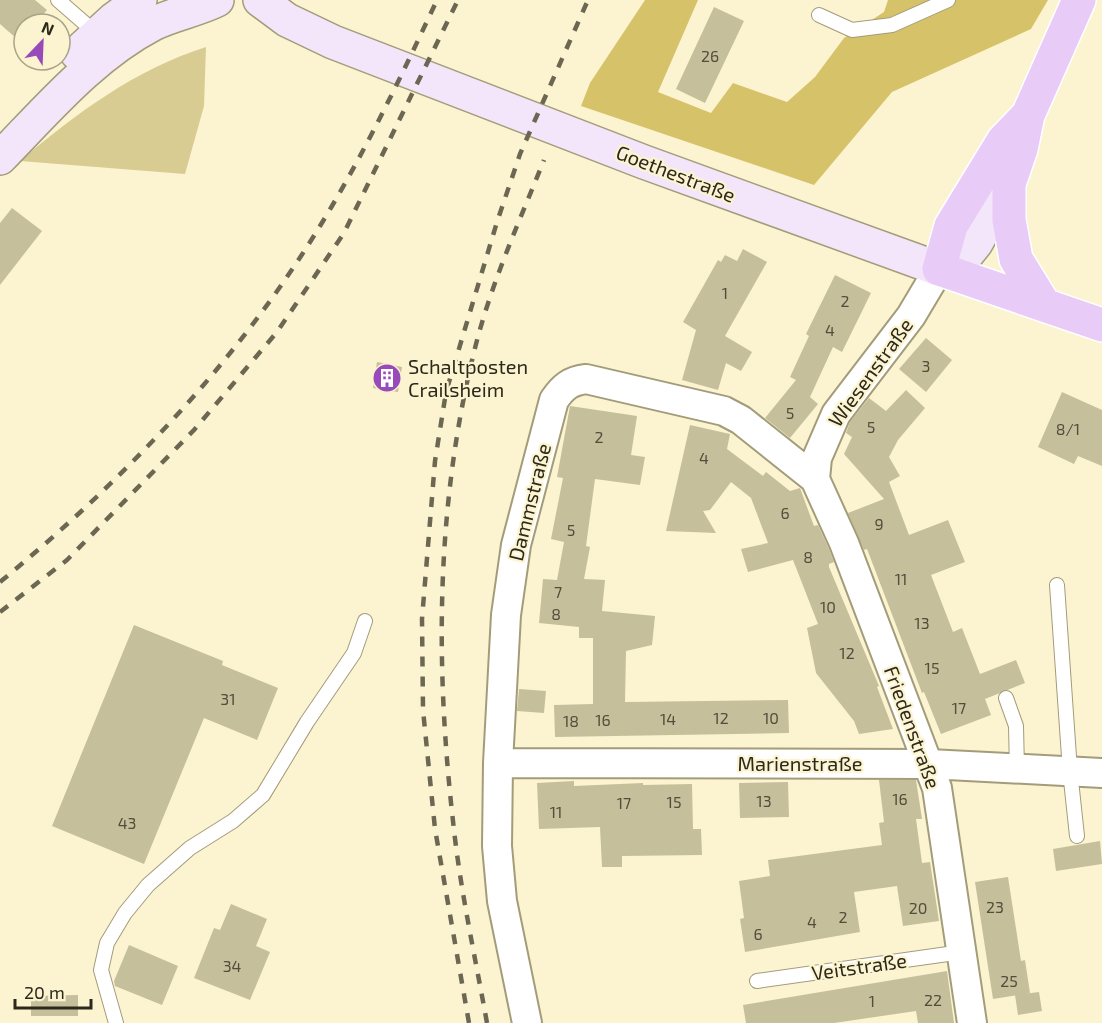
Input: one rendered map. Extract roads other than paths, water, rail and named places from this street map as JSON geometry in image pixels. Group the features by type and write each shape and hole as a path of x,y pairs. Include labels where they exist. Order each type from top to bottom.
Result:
{"main road":[{"path":"0,143 39,93 140,0"},
{"path":"114,26 154,23 217,0"},
{"name":"Goethestraße","path":"260,0 287,20 333,42 655,166 939,270 1043,303 1102,325"},
{"path":"939,270 964,258 976,243 1009,184 1021,149 1028,115 1079,0"},
{"path":"0,158 90,67 114,26"},
{"path":"939,270 951,226 1003,141 1028,115"},
{"path":"1009,184 1009,220 1016,260 1043,303"}],"street":[{"name":"Wiesenstraße","path":"815,478 816,458 836,414 911,316 939,270"},
{"name":"Dammstraße","path":"528,1023 502,901 498,846 498,763 506,615 516,546 554,400 562,388 575,380 586,379 724,411 741,420 815,478"},
{"name":"Friedenstraße","path":"815,478 844,543 937,788 972,1023"},
{"name":"Marienstraße","path":"498,763 929,764 1102,773"}],"lane":[{"path":"58,0 114,26"},
{"path":"819,15 852,30 892,25 948,0"},
{"path":"1057,585 1070,771 1077,836"},
{"path":"116,1023 101,970 107,943 125,913 148,885 190,848 233,821 263,795 307,722 354,653 365,621"},
{"path":"1006,698 1016,726 1017,769"},
{"name":"Veitstraße","path":"757,981 962,952"}],"railway":[{"path":"0,582 90,503 133,461 215,372 252,325 320,226 352,171 382,115 437,0"},
{"path":"0,612 67,560 194,430 277,332 344,233 458,0"},
{"path":"469,1023 435,829 423,710 422,619 435,461 446,392 497,222 520,154 588,0"},
{"path":"487,1023 460,872 447,762 442,643 446,525 462,407 475,348 497,277 544,160"}],"place":[{"name":"Schaltposten Crailsheim","path":"387,378"}]}
